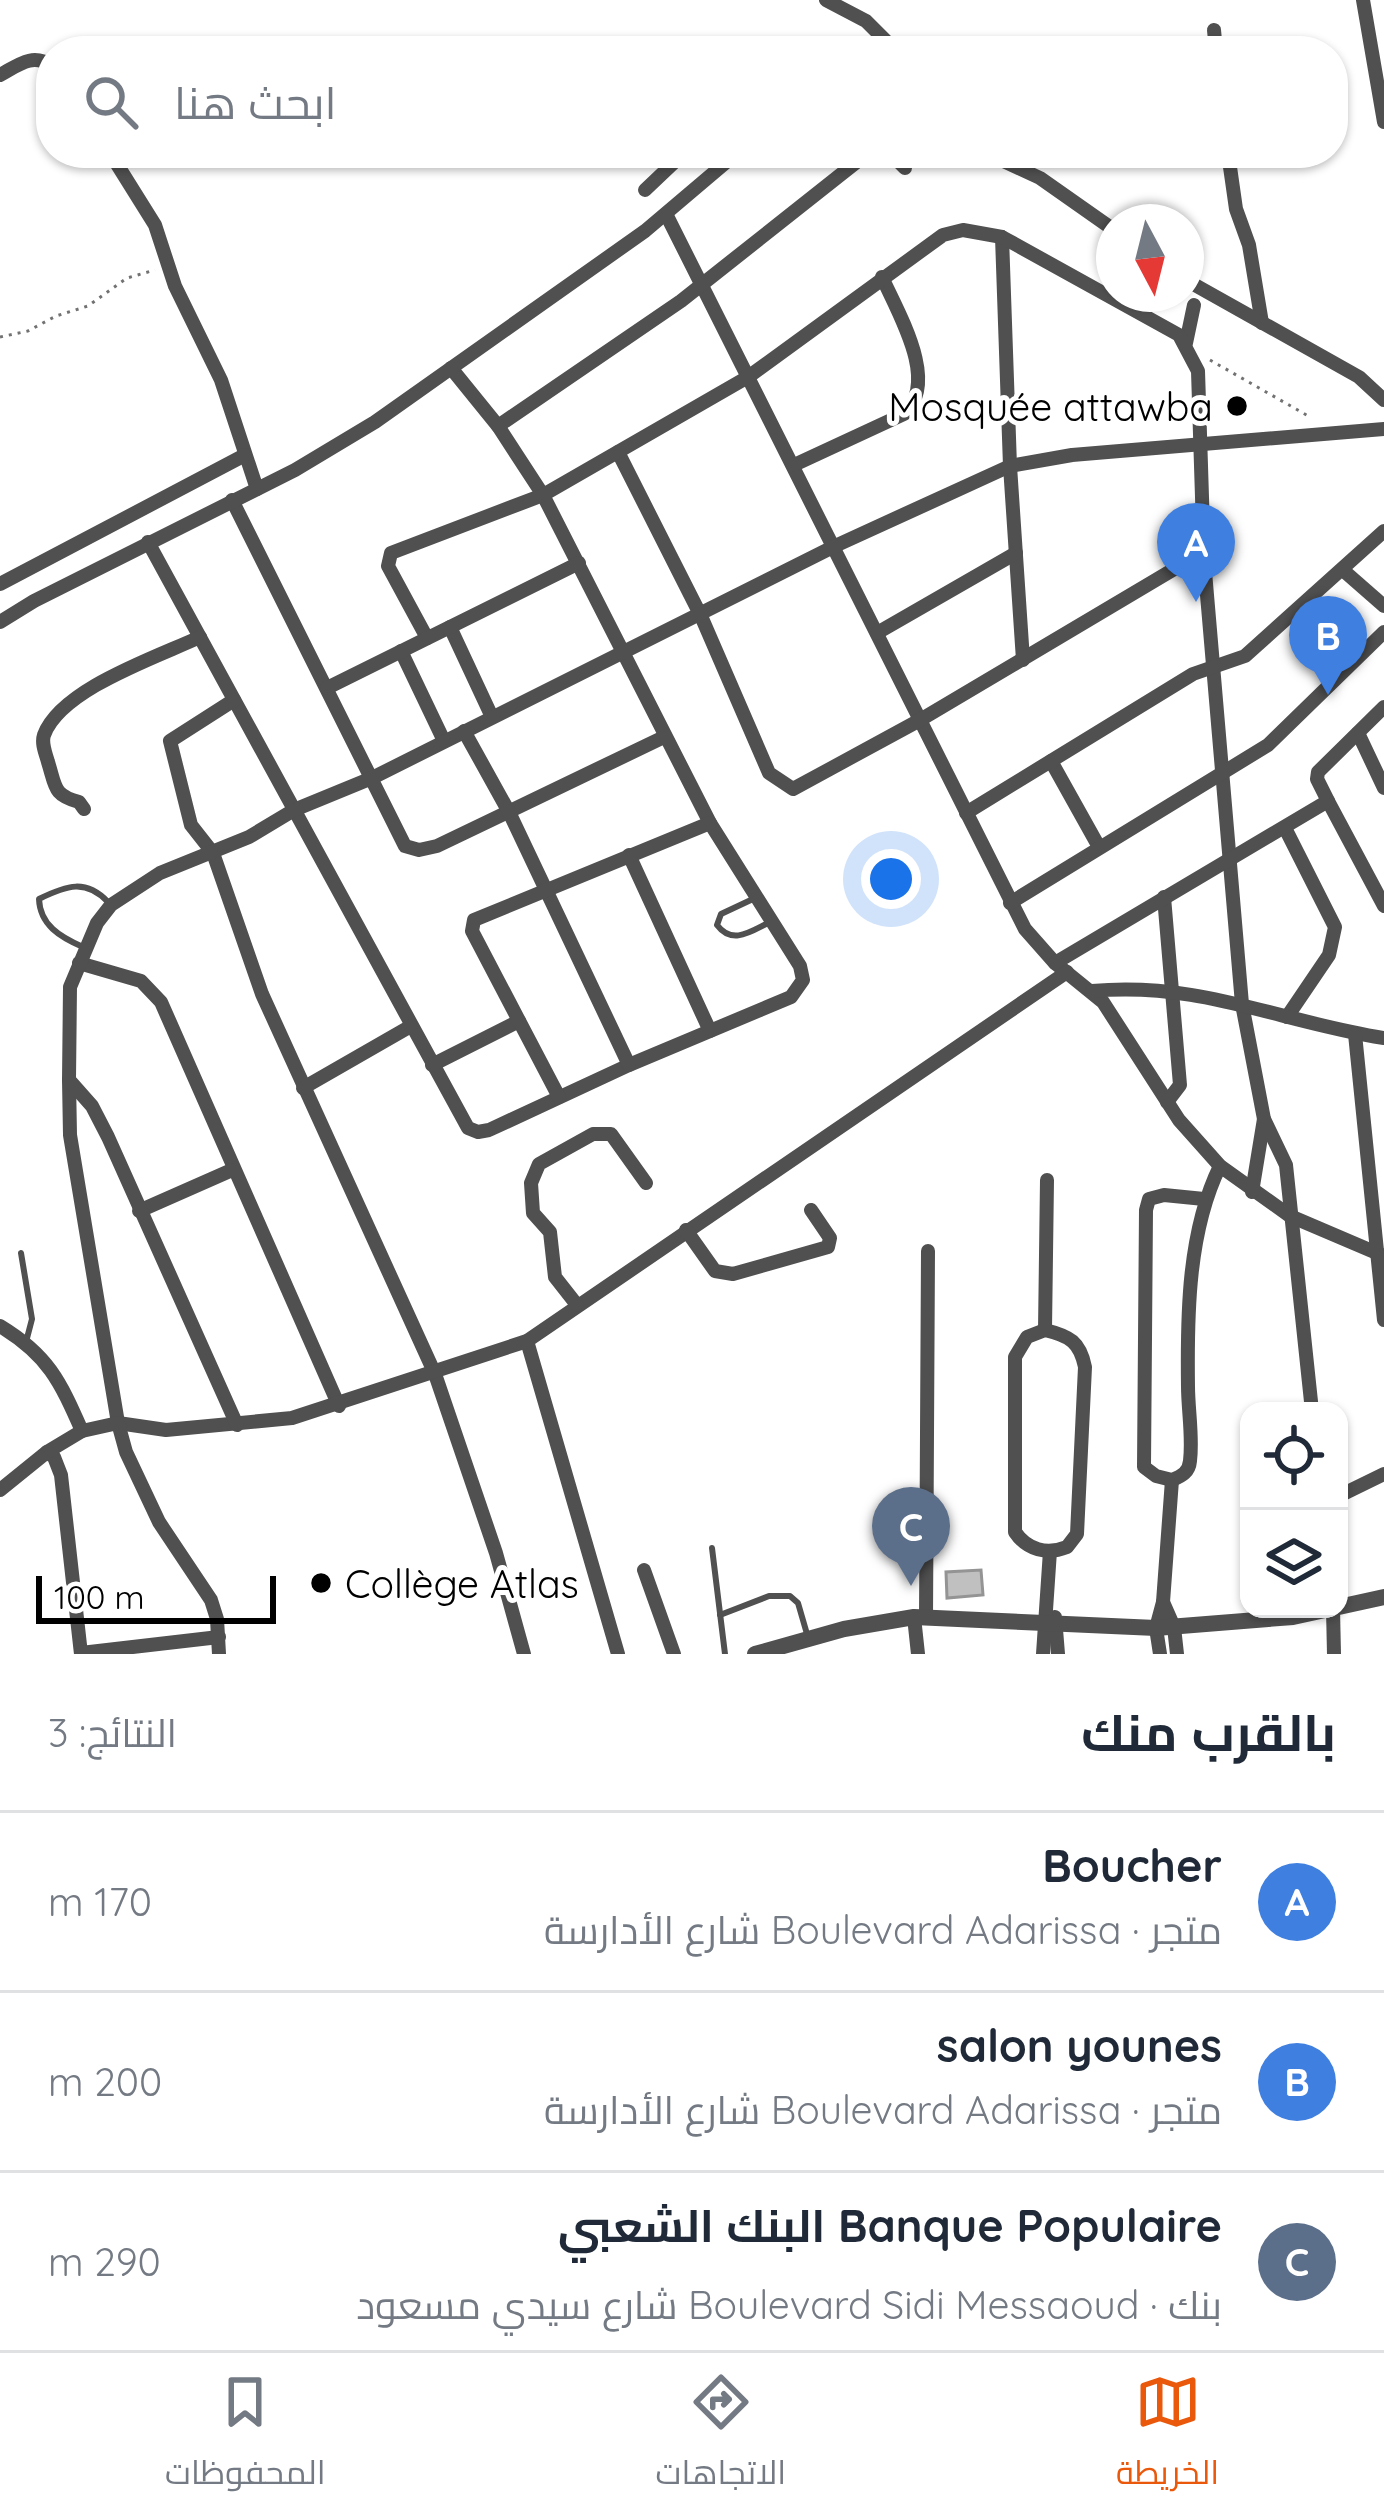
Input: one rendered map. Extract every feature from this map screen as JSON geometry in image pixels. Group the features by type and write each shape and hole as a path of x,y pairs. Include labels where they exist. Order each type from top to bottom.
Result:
{"street":[{"path":"826,0 866,21 881,36"},
{"path":"1363,0 1384,122"},
{"path":"1214,30 1215,36"},
{"path":"0,75 29,60 36,62"},
{"path":"120,168 149,212 169,269 213,358 256,489"},
{"path":"645,190 668,168"},
{"path":"245,455 0,587 4,619 356,434 667,214 720,168"},
{"path":"498,426 681,301 849,168"},
{"path":"1021,168 1096,218"},
{"path":"1230,168 1236,209 1250,245 1262,323"},
{"path":"667,214 1025,929 1061,968 1092,991 1167,1102 1220,1166 1290,1216 1382,1255"},
{"path":"427,638 388,566 391,553 543,495 618,452 748,377 943,235 963,230 1002,237 1179,335 1198,371 1204,560 1242,1004 1264,1119 1286,1165 1311,1402"},
{"path":"1002,237 1023,660"},
{"path":"794,465 904,414 915,404 917,370 883,277"},
{"path":"1204,290 1359,377 1384,400"},
{"path":"1189,349 1193,312"},
{"path":"148,542 464,1124 478,1132 791,997 801,987 800,966 710,824 543,495 498,426 451,368"},
{"path":"219,1654 212,1600 159,1522 126,1452 70,1135 67,1013 79,963 111,905 160,873 249,837 294,810 372,778 835,546 1010,466 1072,455 1384,429"},
{"path":"618,452 701,616 769,773 786,787 800,788 1181,565 1204,560"},
{"path":"232,500 400,840 412,849 437,846 664,737"},
{"path":"966,813 1193,674 1245,656 1384,531"},
{"path":"878,633 1016,553"},
{"path":"327,688 579,563"},
{"path":"1344,571 1384,606"},
{"path":"450,627 492,717"},
{"path":"1010,903 1268,745 1384,632"},
{"path":"83,809 58,792 44,748 48,729 82,693 200,637"},
{"path":"400,651 444,741"},
{"path":"234,700 170,741 191,825 213,853 262,994 435,1374 496,1553 524,1654"},
{"path":"1384,707 1316,779 1384,906"},
{"path":"464,731 509,812 629,1065"},
{"path":"1358,734 1384,788"},
{"path":"1051,761 1099,847"},
{"path":"0,1490 82,1431 118,1423 166,1430 292,1418 526,1341 1164,897 1328,801"},
{"path":"559,1097 472,923 479,915 710,824"},
{"path":"1285,828 1335,927 1329,955 1287,1017"},
{"path":"629,855 710,1031"},
{"path":"1164,897 1180,1085 1167,1102"},
{"path":"79,963 141,981 161,1002 339,1406"},
{"path":"1092,991 1172,990 1384,1038"},
{"path":"432,1065 519,1021"},
{"path":"303,1088 411,1026"},
{"path":"1355,1034 1382,1255 1384,1320"},
{"path":"69,1080 92,1106 108,1137 236,1425"},
{"path":"1252,1192 1264,1119"},
{"path":"577,1305 555,1277 550,1232 533,1213 534,1172 539,1164 593,1134 611,1134 646,1184"},
{"path":"1204,1199 1164,1195 1148,1202 1144,1467 1172,1480 1185,1473 1190,1461 1189,1319 1204,1199 1220,1166"},
{"path":"139,1211 232,1170"},
{"path":"1046,1330 1047,1180"},
{"path":"686,1230 715,1271 733,1274 828,1247 830,1238 811,1210"},
{"path":"918,1654 928,1251"},
{"path":"0,1326 26,1342 57,1374 82,1431"},
{"path":"1046,1330 1074,1340 1082,1350 1085,1367 1077,1534 1067,1547 1050,1551 1031,1548 1015,1532 1015,1358 1027,1337 1046,1330"},
{"path":"526,1341 618,1654"},
{"path":"47,1452 61,1475 81,1653 218,1636"},
{"path":"1348,1492 1384,1474"},
{"path":"1172,1480 1162,1602 1177,1654"},
{"path":"1050,1551 1047,1595 1058,1654"},
{"path":"644,1570 674,1654"},
{"path":"1348,1606 1384,1597"},
{"path":"755,1654 808,1637 920,1617 1166,1627 1275,1618"},
{"path":"1333,1618 1334,1654"},
{"path":"1043,1654 1050,1624"},
{"path":"1160,1654 1166,1627"}],"lane":[{"path":"86,948 51,929 39,898 89,885 111,905"},
{"path":"756,898 721,914 717,925 735,937 772,922"},
{"path":"21,1253 32,1319 26,1342"},
{"path":"712,1548 725,1654"},
{"path":"721,1615 769,1597 790,1596 798,1603 808,1637"}],"path":[{"path":"0,337 28,331 88,306 137,273 169,269"},
{"path":"1189,349 1309,415 1320,434"}],"building":[{"path":"981,1570 983,1595 947,1598 946,1572"}],"place":[{"name":"Mosquée attawba","path":"1237,406"},
{"name":"Boucher","path":"1196,602"},
{"name":"salon younes","path":"1328,695"},
{"name":"Collège Atlas","path":"321,1583"},
{"name":"Banque Populaire البنك الشعبي","path":"911,1586"}]}
